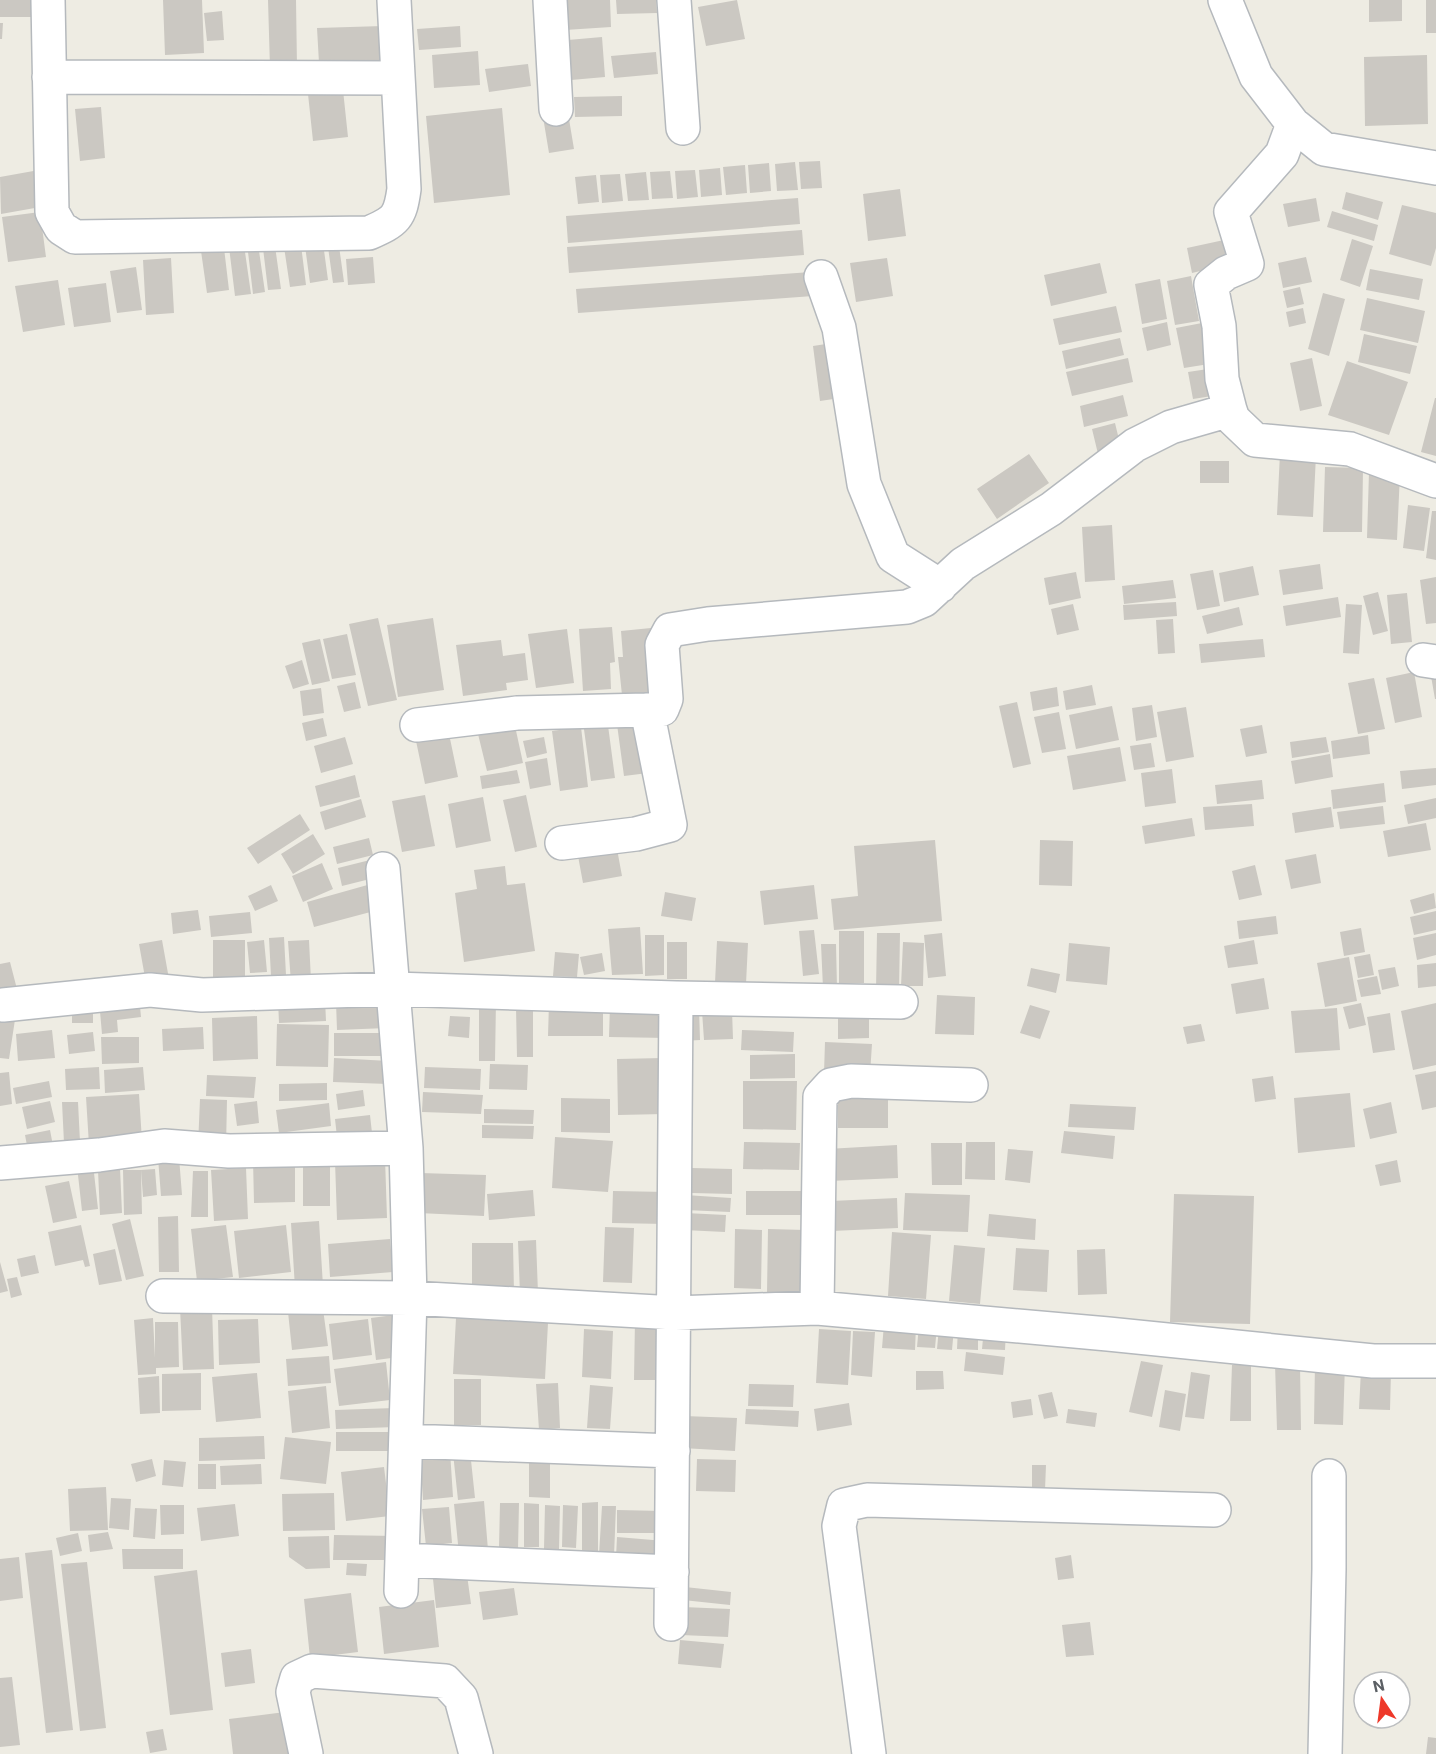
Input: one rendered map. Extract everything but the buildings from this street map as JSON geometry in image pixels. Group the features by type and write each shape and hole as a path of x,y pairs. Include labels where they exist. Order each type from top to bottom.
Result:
{"street":[{"path":"48,0 52,212 61,228 75,237 369,233 392,223 402,207 404,189 394,0"},
{"path":"550,0 556,109"},
{"path":"674,0 683,128"},
{"path":"1225,0 1256,76 1293,124 1324,149 1436,168"},
{"path":"50,77 398,78"},
{"path":"1293,124 1282,154 1231,212 1247,264 1226,273 1211,285 1219,326 1222,379 1233,419 1256,440 1350,449 1436,481"},
{"path":"821,277 839,328 864,484 893,555 940,586"},
{"path":"417,725 517,713 662,709 666,699 662,645 670,630 708,624 907,607 924,600 963,564 1051,509 1135,445 1171,427 1230,410"},
{"path":"562,843 636,834 670,825 647,710"},
{"path":"383,869 406,1148 410,1298 401,1576 672,1572"},
{"path":"3,1005 150,990 202,995 394,989 901,1002"},
{"path":"671,1624 676,998"},
{"path":"817,1308 820,1097 831,1085 851,1081 971,1085"},
{"path":"0,1163 99,1155 164,1146 229,1151 406,1148"},
{"path":"163,1296 410,1298 675,1312 817,1308 1130,1336 1373,1361 1436,1361"},
{"path":"407,1441 673,1451"},
{"path":"1325,1754 1329,1476"},
{"path":"869,1754 839,1526 844,1505 867,1500 1214,1510"},
{"path":"306,1754 292,1692 297,1678 312,1671 445,1681 461,1698 476,1754"}]}
